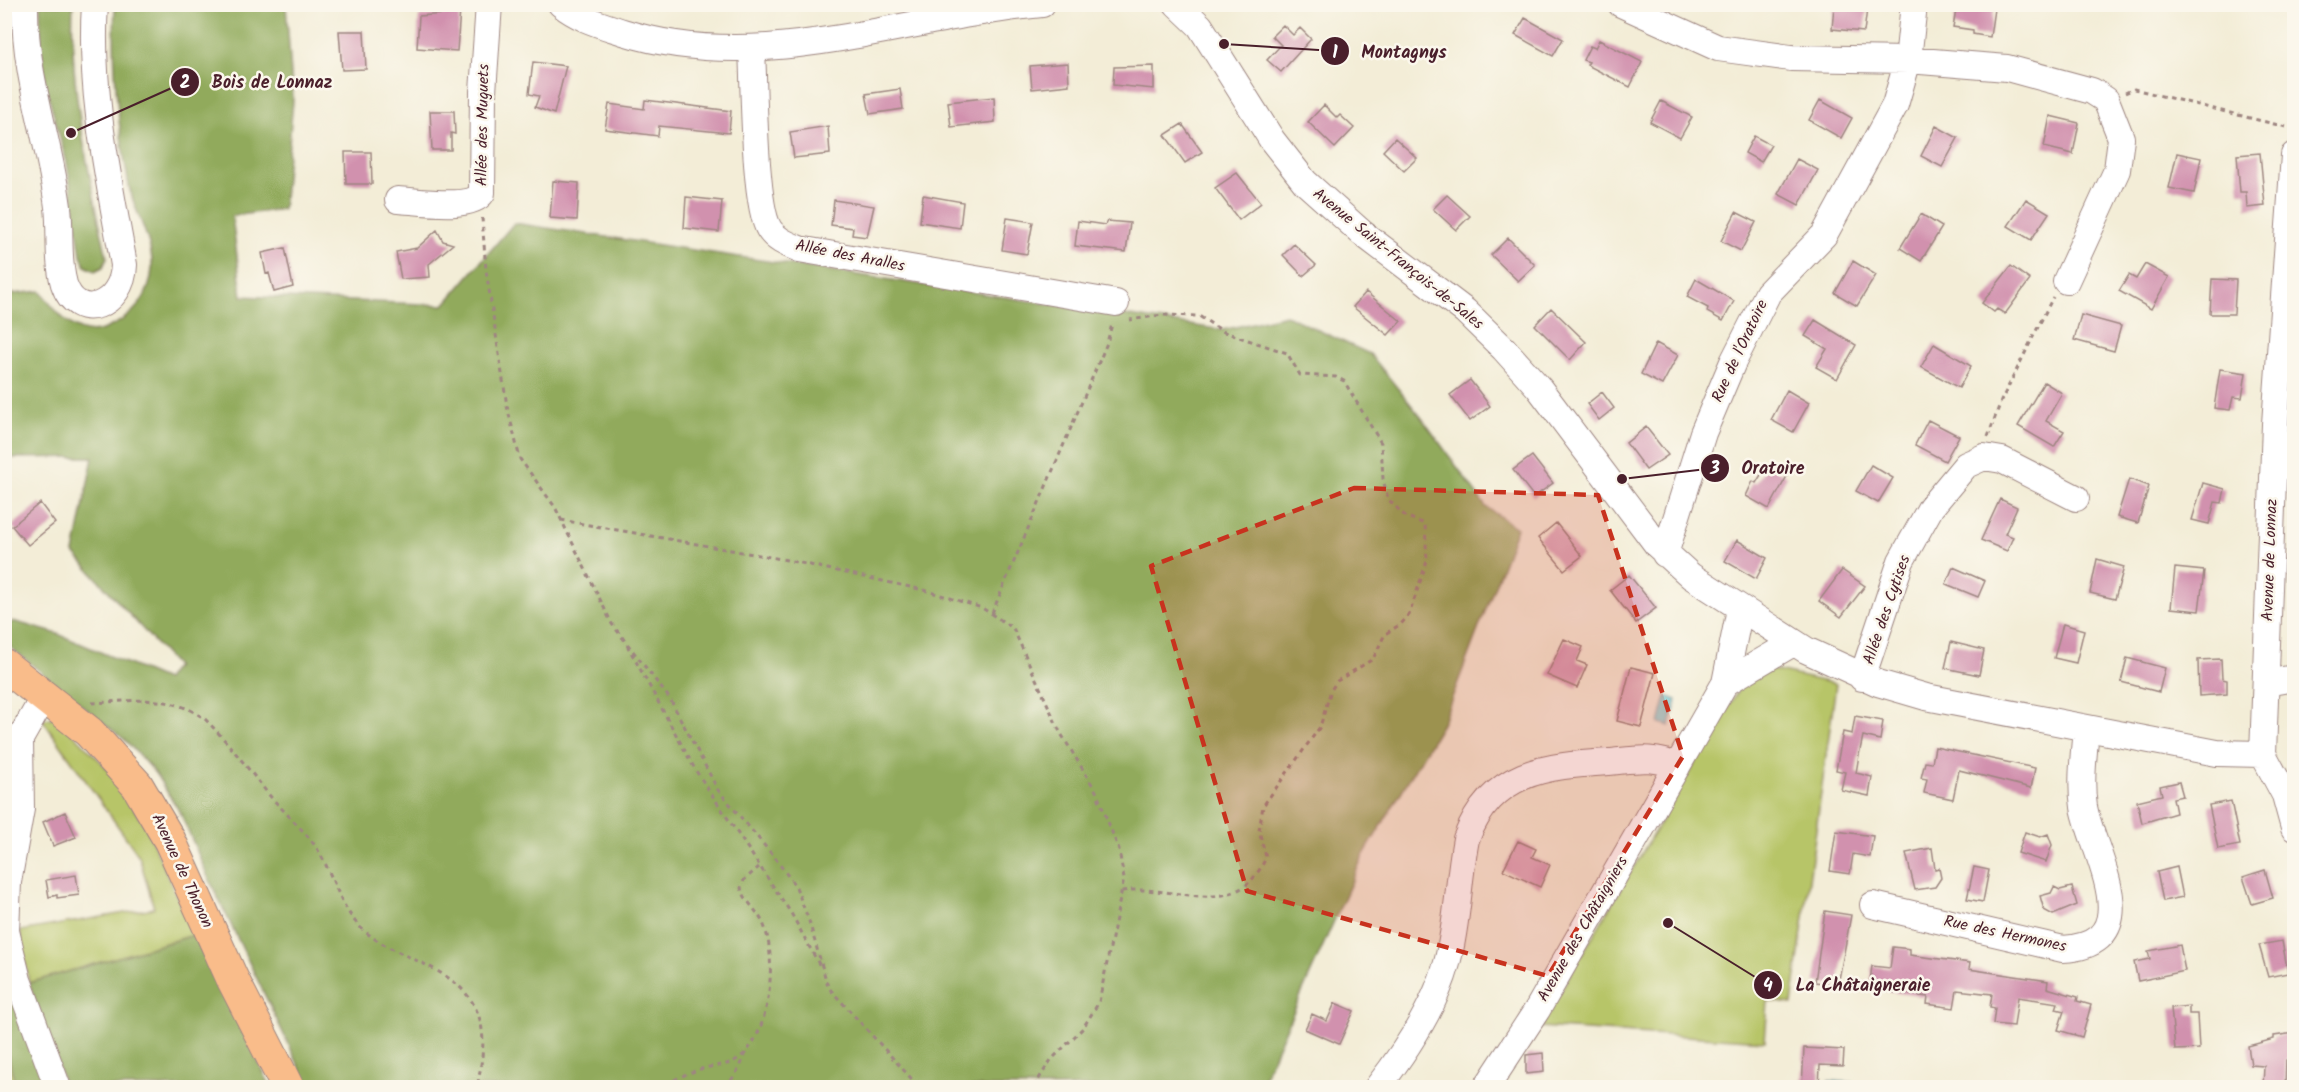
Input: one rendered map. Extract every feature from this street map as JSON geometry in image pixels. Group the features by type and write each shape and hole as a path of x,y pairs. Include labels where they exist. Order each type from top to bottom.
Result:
{"main road":[{"name":"Avenue de Thonon","path":"4,665 51,700 119,763 155,812 232,978 288,1088"}],"street":[{"path":"25,4 26,43 33,94 58,206 64,282 74,298 88,306 95,306 111,299 119,290 124,265 104,159 94,57 95,4"},
{"name":"Allée des Muguets","path":"398,200 468,203 479,198 482,193 483,92 489,4"},
{"path":"561,4 594,23 639,37 708,47 752,49 826,41 1042,4"},
{"path":"1621,4 1718,48 1791,58 1908,60 2007,68 2092,91 2106,100 2121,138 2117,170 2066,281"},
{"name":"Rue de l'Oratoire","path":"1665,554 1703,433 1733,362 1768,293 1824,235 1895,105 1908,60 1914,4"},
{"name":"Avenue Saint-François-de-Sales","path":"1183,6 1212,42 1272,140 1305,182 1362,233 1464,311 1510,355 1539,388 1665,554 1691,576 1794,643"},
{"name":"Allée des Aralles","path":"752,49 761,204 769,229 784,243 799,249 1114,311"},
{"name":"Avenue de Lonnaz","path":"2263,754 2285,423 2295,155"},
{"path":"1984,457 2002,460 2076,498"},
{"name":"Allée des Cytises","path":"1862,678 1876,644 1901,561 1931,507 1966,465 1984,457"},
{"name":"Avenue des Châtaigniers","path":"1486,1088 1527,1026 1725,683 1740,609"},
{"path":"1725,683 1794,643 1862,678 1926,697 2217,753 2263,754 2283,790 2294,819"},
{"path":"2266,683 2295,678"},
{"path":"51,700 26,725 20,739 21,809 6,898 6,932 18,980 58,1088"},
{"name":"Rue des Hermones","path":"1873,905 2063,949 2074,949 2092,941 2106,926 2112,906 2109,886 2083,803 2086,728"},
{"path":"1377,1088 1412,1035 1443,976 1451,947 1466,839 1480,810 1490,797 1517,778 1566,765 1654,759 1677,767"}],"path":[{"path":"2106,100 2134,89 2295,129"},
{"path":"482,193 483,244 511,428 520,459 561,520 603,607 696,771 791,913 837,999 920,1088"},
{"path":"1984,457 1990,428 2001,401 2054,294 2066,281"},
{"path":"992,613 1107,343 1114,311 1128,320 1162,315 1199,316 1224,332 1287,353 1300,375 1336,377 1344,381 1381,443 1383,479 1388,499 1405,516 1425,524 1428,547 1425,570 1419,580 1409,615 1401,624 1384,634 1379,641 1378,650 1364,666 1337,681 1331,690 1320,727 1263,806 1259,831 1266,857 1255,877 1233,893 1219,896 1186,896 1139,888 1122,891"},
{"path":"561,520 855,574 928,591 992,613 1013,628 1060,732 1096,791 1119,850 1124,879 1099,1002 1083,1029 1051,1060 1033,1088"},
{"path":"623,639 670,699 718,790 776,858 796,887 809,921 823,973"},
{"path":"51,700 159,700 184,705 205,719 315,846 354,921 378,940 448,977 468,996 475,1007 483,1034 482,1061 477,1088"},
{"path":"726,1088 740,1067 759,1026 771,982 763,923 741,888 744,880 759,867"},
{"path":"658,1088 696,1071 733,1062 747,1051"}],"highlighted area":[{"path":"1354,488 1598,495 1683,756 1548,976 1247,891 1151,566"}],"green space":[{"path":"40,5 73,5 77,100 87,163 107,258 103,267 95,271 85,266 81,255 67,163 46,87 41,45"},
{"path":"115,5 286,5 293,101 283,209 232,216 242,296 444,305 514,223 1223,330 1286,315 1370,354 1421,417 1486,507 1517,528 1442,724 1363,856 1260,1087 309,1087 208,877 180,812 155,773 125,740 5,643 5,628 13,621 58,634 166,680 176,666 74,553 93,457 5,458 4,295 40,291 67,322 85,331 94,332 105,329 131,313 143,298 150,280 152,258 150,248 129,186 122,142 115,73"},
{"path":"1773,670 1836,684 1792,1004 1768,1001 1765,1041 1539,1027 1743,682 1762,671"},
{"path":"57,717 106,767 145,825 194,935 29,983 20,931 154,908 139,856 42,719"},
{"path":"194,935 271,1087 65,1087 29,983"},
{"path":"4,973 49,1087 16,1087 5,1043"},
{"path":"5,1043 16,1087 5,1087"}],"water":[{"path":"1666,696 1677,700 1670,726 1659,723"},
{"path":"1829,1081 1859,1083 1859,1087 1829,1087"}],"building":[{"path":"1957,4 1994,9 1990,37 1973,34 1973,30 1953,27"},
{"path":"1834,6 1867,9 1864,32 1832,29"},
{"path":"446,8 460,10 457,51 417,48 419,16 445,14"},
{"path":"1525,18 1563,39 1553,56 1515,35"},
{"path":"1283,25 1293,35 1300,28 1311,39 1281,72 1267,60 1281,45 1272,36"},
{"path":"339,31 364,31 366,69 342,70"},
{"path":"1599,40 1642,62 1630,87 1587,65 1589,62 1583,60 1590,46 1595,48"},
{"path":"533,62 566,66 554,114 535,107 539,96 529,94"},
{"path":"1068,63 1069,85 1032,89 1030,66"},
{"path":"1154,66 1154,89 1113,85 1114,67"},
{"path":"900,89 903,109 870,114 866,94"},
{"path":"994,97 995,122 951,127 948,102"},
{"path":"645,100 731,111 729,133 659,126 658,136 605,129 609,104 644,109"},
{"path":"1820,100 1852,118 1841,138 1809,120"},
{"path":"1661,101 1692,117 1680,138 1650,122"},
{"path":"1324,105 1337,118 1340,115 1354,128 1335,148 1308,122"},
{"path":"430,111 454,111 455,134 451,133 451,150 432,150"},
{"path":"2050,116 2079,123 2073,154 2044,147"},
{"path":"1182,124 1202,152 1185,163 1165,135"},
{"path":"828,126 830,154 794,158 790,132"},
{"path":"1936,126 1958,138 1942,167 1921,156"},
{"path":"1754,136 1771,145 1761,162 1745,153"},
{"path":"1395,138 1417,158 1404,171 1383,151"},
{"path":"345,152 371,152 372,184 346,184"},
{"path":"2177,153 2201,158 2194,193 2169,188"},
{"path":"2260,153 2265,206 2247,208 2246,192 2240,192 2237,155"},
{"path":"1797,159 1818,170 1799,205 1778,194"},
{"path":"1237,173 1261,203 1239,220 1215,188"},
{"path":"553,181 579,183 577,220 550,218"},
{"path":"923,195 963,202 960,228 920,222"},
{"path":"1447,195 1470,216 1456,230 1433,209"},
{"path":"686,197 722,201 719,232 684,228"},
{"path":"2026,199 2049,213 2031,240 2008,226"},
{"path":"834,200 874,206 867,237 852,235 853,228 831,225"},
{"path":"1736,212 1756,222 1741,251 1721,241"},
{"path":"1921,214 1942,227 1921,261 1900,248"},
{"path":"1007,218 1033,222 1027,254 1002,250"},
{"path":"1078,221 1105,225 1107,221 1130,223 1126,252 1075,246"},
{"path":"437,230 443,241 453,244 429,264 430,277 401,279 396,252 417,248"},
{"path":"1508,238 1535,265 1518,281 1491,255"},
{"path":"1294,244 1316,265 1303,276 1283,255"},
{"path":"285,248 293,287 274,292 269,273 266,274 262,253"},
{"path":"1853,261 1876,275 1857,306 1835,293"},
{"path":"2145,264 2169,277 2151,309 2119,291 2129,275 2136,279"},
{"path":"2011,266 2030,280 2005,314 1997,309 1994,312 1982,303"},
{"path":"1696,279 1734,301 1723,321 1707,312 1708,308 1687,297"},
{"path":"2212,279 2236,280 2234,314 2210,314"},
{"path":"1366,292 1401,321 1388,335 1353,307"},
{"path":"1551,308 1586,342 1570,360 1535,325"},
{"path":"2081,315 2121,326 2114,351 2074,340"},
{"path":"1815,320 1856,345 1837,379 1816,367 1827,349 1805,336"},
{"path":"1656,343 1678,355 1662,385 1641,374"},
{"path":"1934,344 1971,366 1959,388 1921,367"},
{"path":"2220,369 2246,373 2242,398 2233,397 2230,410 2214,408"},
{"path":"1470,380 1490,406 1470,421 1450,395"},
{"path":"2044,382 2062,393 2046,421 2064,431 2054,447 2018,426"},
{"path":"1787,390 1809,403 1793,432 1771,420"},
{"path":"1602,392 1614,408 1599,420 1587,404"},
{"path":"1928,420 1959,436 1945,461 1915,445"},
{"path":"1646,427 1668,455 1646,470 1626,443"},
{"path":"1532,456 1553,483 1534,497 1513,470"},
{"path":"1767,465 1787,476 1769,509 1746,496 1753,481 1756,483"},
{"path":"1871,465 1893,478 1878,503 1856,491"},
{"path":"2129,479 2149,486 2138,523 2117,517"},
{"path":"2203,483 2225,489 2222,503 2215,502 2209,524 2192,520"},
{"path":"2000,499 2017,507 2005,534 2013,537 2007,551 1981,540"},
{"path":"40,503 55,523 28,545 12,526"},
{"path":"1556,523 1582,556 1564,570 1538,538"},
{"path":"1737,540 1767,558 1756,579 1725,561"},
{"path":"2097,559 2124,567 2115,599 2090,593"},
{"path":"1953,567 1985,581 1978,597 1946,584"},
{"path":"2175,568 2204,571 2199,611 2171,608"},
{"path":"1842,570 1865,586 1841,617 1819,601"},
{"path":"1629,575 1656,608 1636,623 1610,590"},
{"path":"2063,624 2084,630 2076,663 2054,658"},
{"path":"1564,639 1583,647 1577,661 1587,665 1577,688 1547,675"},
{"path":"1951,642 1984,650 1979,675 1945,668"},
{"path":"2127,658 2165,668 2159,692 2121,682"},
{"path":"2221,659 2222,679 2227,680 2227,694 2199,696 2198,660"},
{"path":"1631,667 1655,673 1641,727 1617,721"},
{"path":"1855,716 1883,721 1880,740 1863,736 1859,755 1856,773 1872,777 1869,796 1841,790 1845,772 1836,770 1843,732 1852,734"},
{"path":"1935,747 2035,768 2031,788 1959,770 1953,799 1924,793 1927,779 1921,778 1925,762 1932,763"},
{"path":"2179,782 2183,796 2173,798 2176,813 2142,823 2137,801 2162,795 2160,786"},
{"path":"2231,801 2240,845 2218,849 2209,805"},
{"path":"65,812 76,837 53,846 43,822"},
{"path":"1836,831 1873,836 1870,857 1853,854 1850,874 1830,871"},
{"path":"2025,832 2040,837 2048,834 2052,845 2046,862 2018,853"},
{"path":"1518,841 1536,849 1532,857 1550,865 1540,887 1503,870"},
{"path":"1932,848 1935,869 1939,868 1941,878 1935,887 1915,890 1906,853"},
{"path":"1974,867 1989,870 1983,902 1967,899"},
{"path":"2177,867 2183,897 2163,901 2157,872"},
{"path":"2265,870 2273,898 2252,904 2243,877"},
{"path":"76,875 79,895 49,897 46,880"},
{"path":"2054,887 2060,890 2072,887 2077,905 2053,915 2044,910 2040,896 2051,893"},
{"path":"1825,911 1851,915 1838,985 1815,982"},
{"path":"2282,941 2288,973 2268,977 2259,945"},
{"path":"2180,945 2185,971 2138,981 2134,962 2150,959 2148,951"},
{"path":"1893,947 1910,949 1910,955 1970,963 1969,969 2048,981 2047,988 2078,997 2077,1001 2091,1005 2082,1037 2058,1030 2064,1011 2056,1009 2058,1003 2018,997 2014,1026 1993,1024 1995,1008 1990,1007 1992,994 1957,990 1954,1008 1927,1004 1928,997 1869,989 1872,966 1890,968"},
{"path":"1335,1003 1354,1011 1339,1044 1305,1029 1312,1014 1327,1021"},
{"path":"2189,1006 2189,1014 2197,1014 2199,1049 2175,1050 2171,1008"},
{"path":"2295,1033 2295,1058 2286,1060 2285,1088 2263,1088 2264,1066 2251,1065 2248,1046 2274,1039 2274,1036"},
{"path":"1804,1048 1844,1050 1843,1066 1820,1065 1819,1088 1802,1088"},
{"path":"1543,1053 1544,1072 1526,1074 1526,1055"}],"place":[{"name":"Montagnys","path":"1224,44"},
{"name":"Bois de Lonnaz","path":"71,133"},
{"name":"Oratoire","path":"1622,479"},
{"name":"La Châtaigneraie","path":"1668,923"}]}
